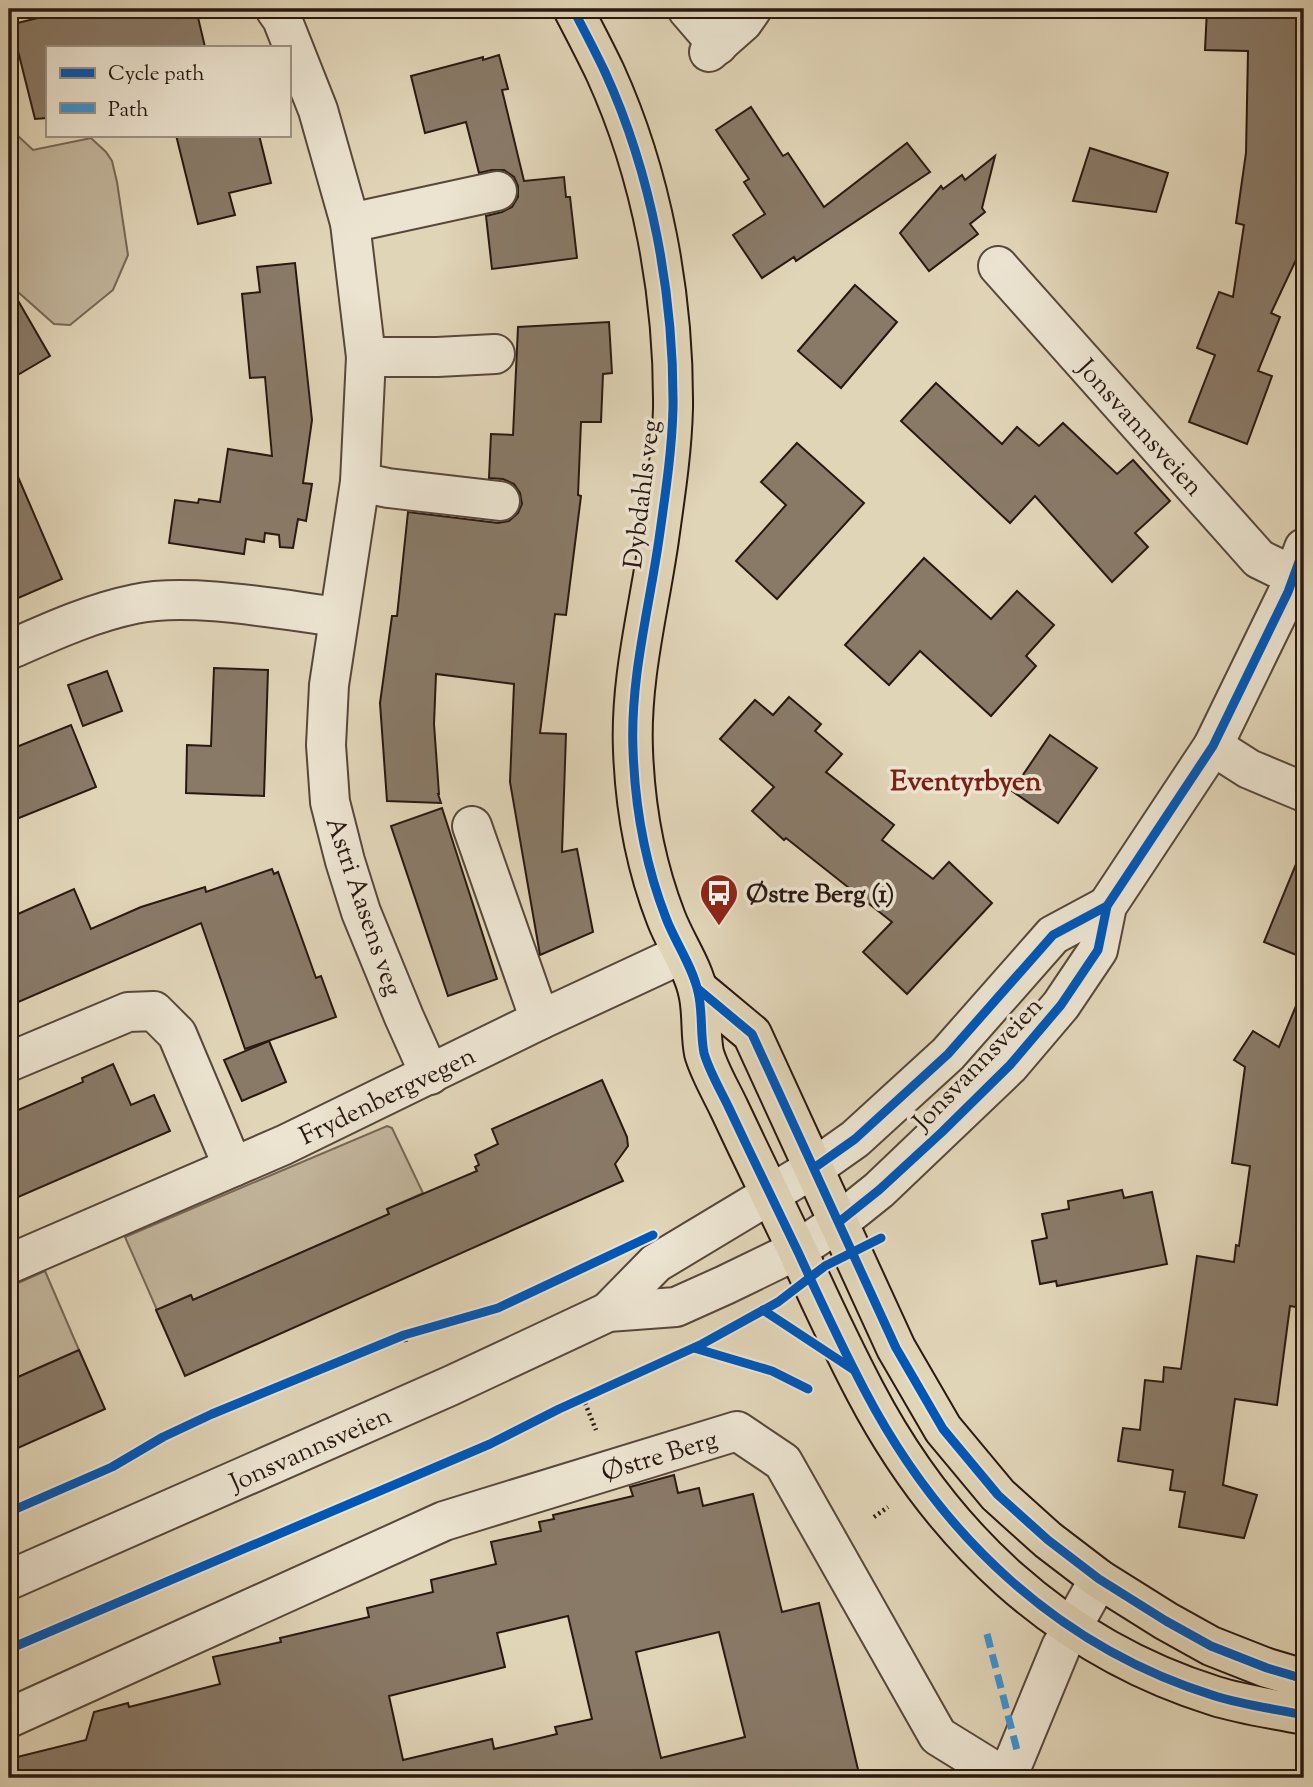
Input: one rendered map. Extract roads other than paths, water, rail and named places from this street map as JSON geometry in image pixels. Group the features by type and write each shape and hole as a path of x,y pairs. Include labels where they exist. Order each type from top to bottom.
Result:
{"main road":[{"name":"Dybdahls veg","path":"573,9 606,74 632,141 651,211 665,295 671,347 673,412 658,541 634,695 633,747 645,853 656,890 698,989 705,1054 769,1195 866,1392 906,1459 939,1505 994,1567 1035,1603 1117,1656 1160,1676 1218,1697 1304,1715"},
{"name":"Dybdahls veg","path":"698,989 752,1034 896,1348 943,1429 998,1495 1048,1540 1099,1579 1166,1621 1212,1646 1304,1679"}],"street":[{"path":"687,9 713,49 743,22 752,9"},
{"name":"Astri Aasens veg","path":"274,30 283,46"},
{"name":"Astri Aasens veg","path":"290,59 318,110 350,223 366,357 360,482 329,685 326,746 330,802 361,912 430,1075"},
{"path":"350,223 497,191"},
{"name":"Jonsvannsveien","path":"9,1580 403,1407 608,1312 676,1307 797,1250 839,1222 879,1190 942,1132 1010,1065 1061,1005 1098,950 1107,906 1213,746 1299,562 1259,559 998,266"},
{"path":"366,357 495,354"},
{"path":"360,482 388,488 500,501"},
{"path":"9,650 66,625 137,603 186,600 339,617"},
{"path":"1213,746 1248,769 1304,792"},
{"path":"472,826 540,1020"},
{"name":"Jonsvannsveien","path":"608,1312 656,1263 814,1168 855,1139 948,1054 1053,935 1107,906"},
{"name":"Frydenbergvegen","path":"9,1264 233,1167 682,954"},
{"path":"9,1062 128,1012 154,1011 177,1034 233,1167"},
{"name":"Østre Berg","path":"9,1718 444,1521 737,1431 783,1462 938,1737 1007,1778 1071,1628 1099,1579"}],"place":[{"name":"Østre Berg (1)","path":"719,927"}],"district":[{"name":"Eventyrbyen","path":"966,780"}]}
